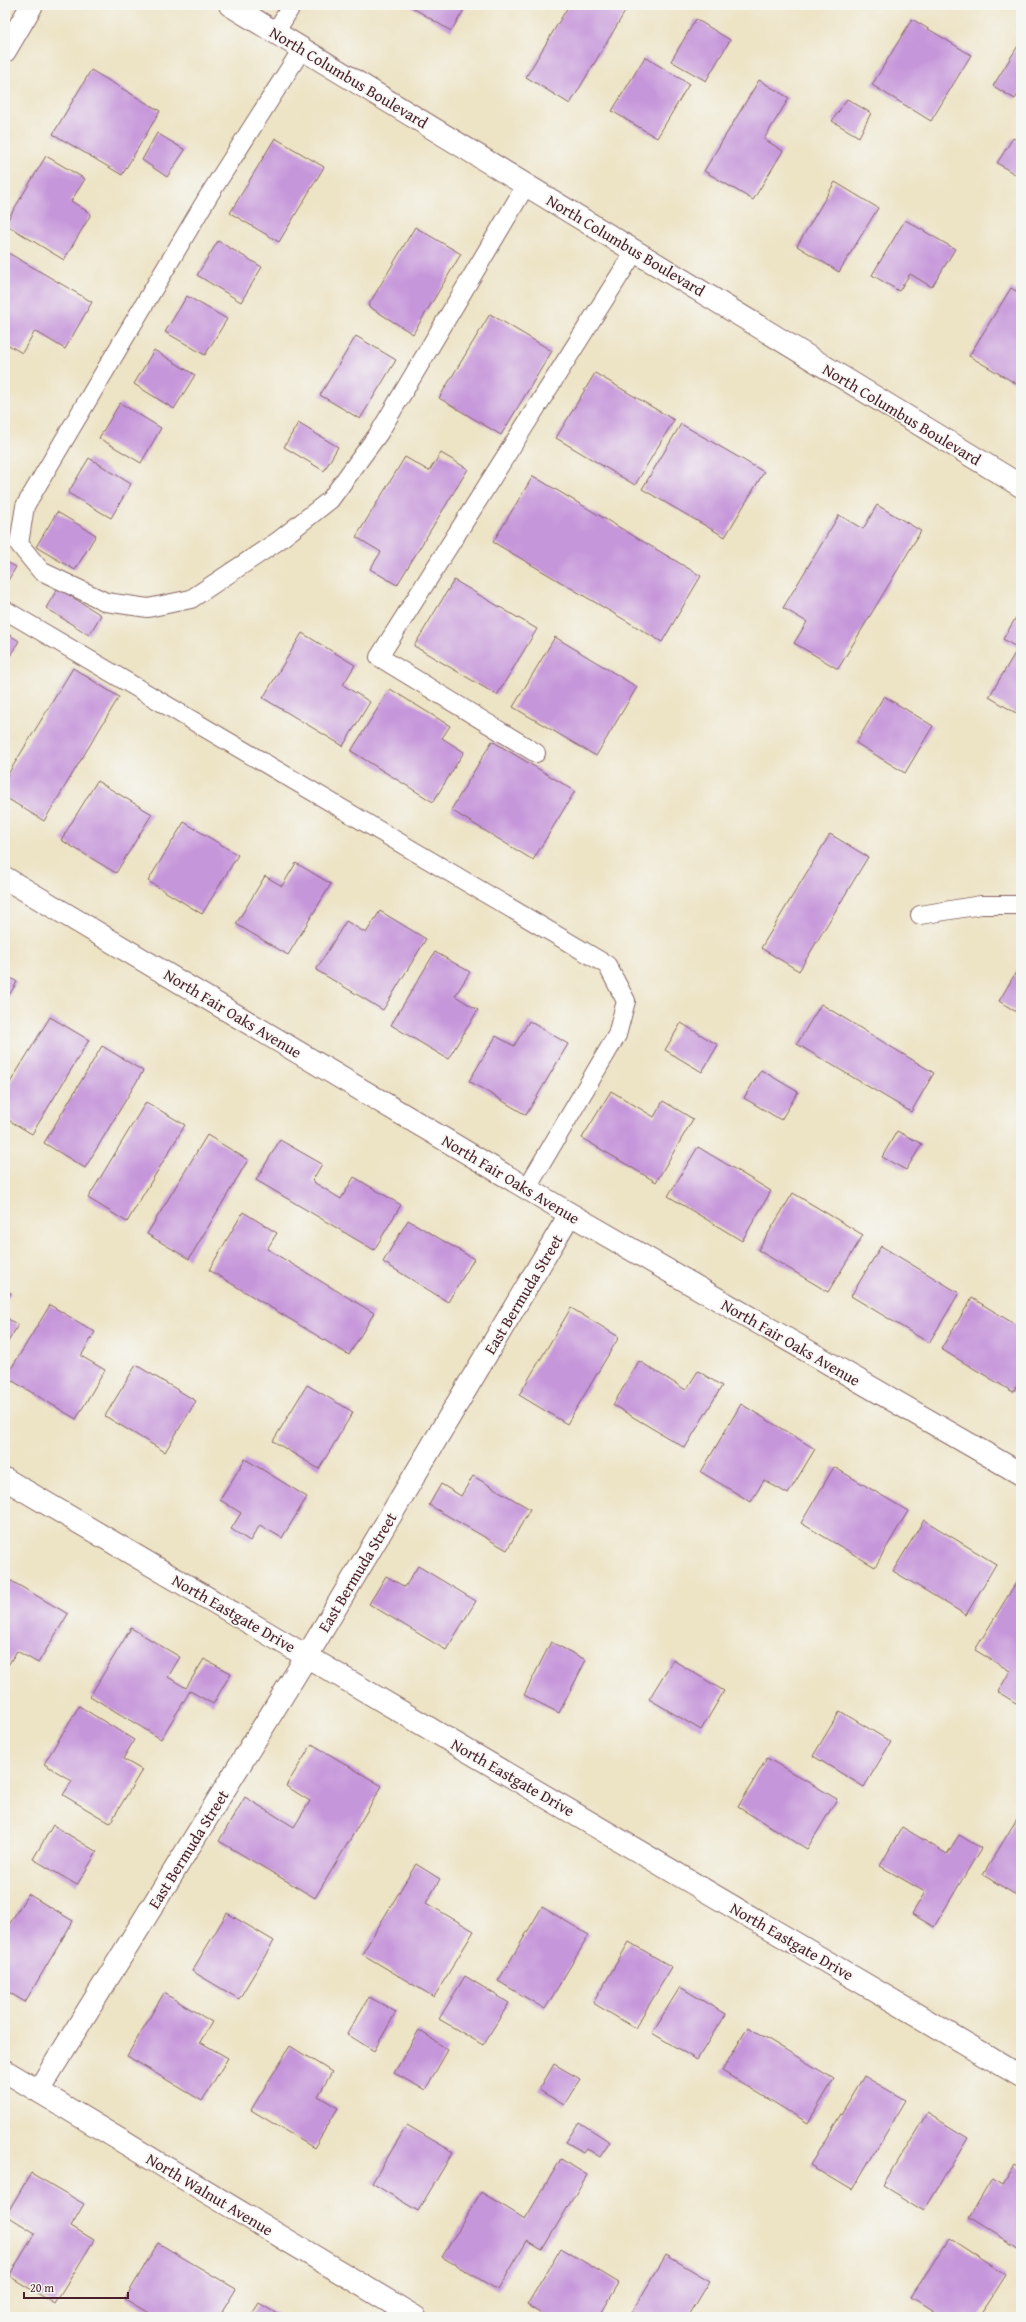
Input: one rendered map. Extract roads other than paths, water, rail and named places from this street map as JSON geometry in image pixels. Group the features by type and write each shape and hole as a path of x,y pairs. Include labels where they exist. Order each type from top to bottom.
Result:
{"street":[{"name":"North Columbus Boulevard","path":"230,5 1021,486"},
{"path":"5,50 30,6"},
{"name":"North Fair Oaks Avenue","path":"5,878 570,1214 1021,1474"},
{"name":"East Bermuda Street","path":"38,2091 307,1656 570,1214"},
{"name":"North Eastgate Drive","path":"5,1479 1021,2076"},
{"name":"North Walnut Avenue","path":"5,2071 415,2317"}],"lane":[{"path":"275,32 292,5"},
{"path":"302,49 209,195 25,506 19,544 41,571 106,602 148,608 191,599 278,542 330,500 379,433 526,185"},
{"path":"536,753 379,657 635,251"},
{"path":"5,610 607,965 626,1001 617,1035 526,1188"},
{"path":"920,915 981,905 1021,905"}]}
